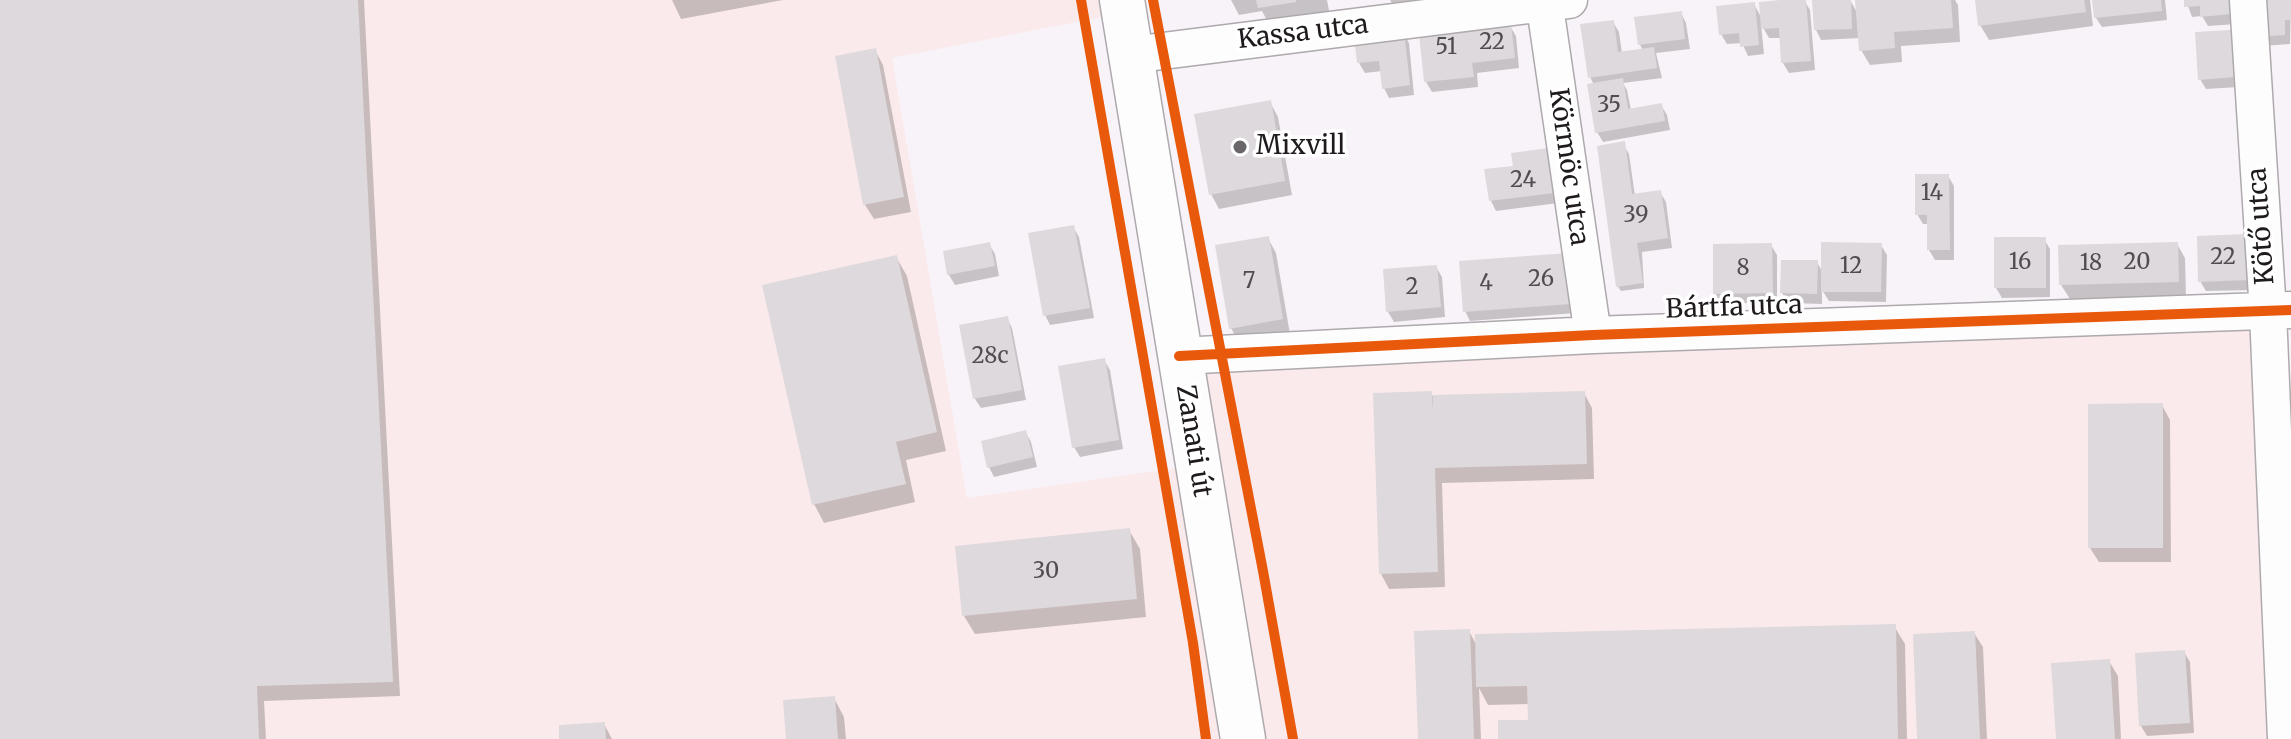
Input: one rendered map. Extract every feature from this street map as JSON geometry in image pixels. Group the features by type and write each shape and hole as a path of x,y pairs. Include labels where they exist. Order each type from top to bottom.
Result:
{"street":[{"name":"Zanati út","path":"1122,0 1243,739"},
{"name":"Kötő utca","path":"2248,0 2279,311 2286,739"},
{"name":"Kassa utca","path":"1131,55 1552,1"},
{"name":"Körmöc utca","path":"1552,1 1593,335"},
{"name":"Bártfa utca","path":"1179,356 1593,335 2279,311"}],"shaded area":[{"path":"0,0 1104,0 1107,16 892,58 967,498 1189,466 1175,366 2267,317 2291,409 2291,739 0,739"}],"building":[{"path":"0,0 358,0 393,682 257,686 259,739 0,739"},
{"path":"1256,0 1296,0 1296,2 1258,8"},
{"path":"1806,0 1811,61 1781,63 1779,28 1761,29 1759,2"},
{"path":"1812,0 1851,0 1852,29 1814,30"},
{"path":"1855,0 1951,0 1953,28 1894,32 1895,48 1859,51"},
{"path":"1975,0 2084,0 2086,12 1978,26"},
{"path":"2092,0 2161,0 2162,11 2094,18"},
{"path":"2184,0 2231,0 2232,14 2200,17 2200,6 2184,7"},
{"path":"2253,0 2291,0 2291,20 2285,20 2285,35 2254,37"},
{"path":"1755,2 1759,45 1740,47 1739,33 1719,35 1716,6"},
{"path":"1682,11 1685,39 1638,45 1634,17"},
{"path":"1614,20 1618,52 1654,47 1657,68 1588,78 1580,24"},
{"path":"1511,24 1515,58 1472,63 1474,77 1424,82 1419,34"},
{"path":"2231,30 2234,77 2198,80 2195,32"},
{"path":"1404,31 1410,85 1382,89 1379,61 1357,63 1354,36"},
{"path":"876,48 904,197 863,205 835,56"},
{"path":"1623,78 1628,109 1662,103 1665,121 1595,133 1587,84"},
{"name":"Mixvill","path":"1271,100 1285,181 1209,195 1194,114"},
{"path":"1625,141 1632,194 1661,190 1668,238 1637,243 1643,283 1616,287 1597,146"},
{"path":"1556,147 1562,192 1489,201 1484,169 1513,166 1511,153"},
{"path":"1915,174 1949,174 1950,250 1927,250 1927,215 1915,215"},
{"path":"1074,225 1090,308 1043,316 1028,233"},
{"path":"2247,234 2248,280 2198,282 2197,236"},
{"path":"1269,236 1283,319 1229,329 1215,245"},
{"path":"1994,237 2046,237 2046,288 1994,288"},
{"path":"990,242 995,266 947,275 943,251"},
{"path":"1821,242 1882,243 1881,292 1821,292"},
{"path":"2178,242 2179,282 2059,285 2058,245"},
{"path":"1772,243 1773,293 1713,294 1713,244"},
{"path":"1568,253 1571,304 1463,312 1459,261"},
{"path":"897,255 937,432 896,442 906,484 812,505 762,285"},
{"path":"1781,260 1818,260 1817,294 1780,293"},
{"path":"1437,265 1441,307 1386,312 1383,269"},
{"path":"1008,316 1022,390 973,399 959,325"},
{"path":"1105,358 1119,440 1072,448 1058,366"},
{"path":"1432,391 1433,412 1433,395 1585,391 1587,464 1435,468 1438,572 1379,574 1373,393"},
{"path":"2163,403 2163,548 2088,548 2088,404"},
{"path":"1026,430 1033,457 987,468 981,441"},
{"path":"1130,528 1137,599 962,616 955,546"},
{"path":"1896,624 1898,739 1498,739 1498,720 1528,720 1527,686 1476,687 1475,634"},
{"path":"1470,629 1474,739 1418,739 1414,631"},
{"path":"1975,631 1980,739 1917,739 1913,634"},
{"path":"2185,650 2190,723 2139,726 2135,653"},
{"path":"2110,659 2115,739 2056,739 2051,663"},
{"path":"835,696 838,739 786,739 783,700"},
{"path":"605,722 606,739 559,739 559,725"}],"cycle path":[{"path":"1081,0 1193,643 1206,739"},
{"path":"1153,0 1293,739"},
{"path":"1179,356 1593,335 2291,310"}],"place":[{"name":"Mixvill","path":"1240,147"}]}
